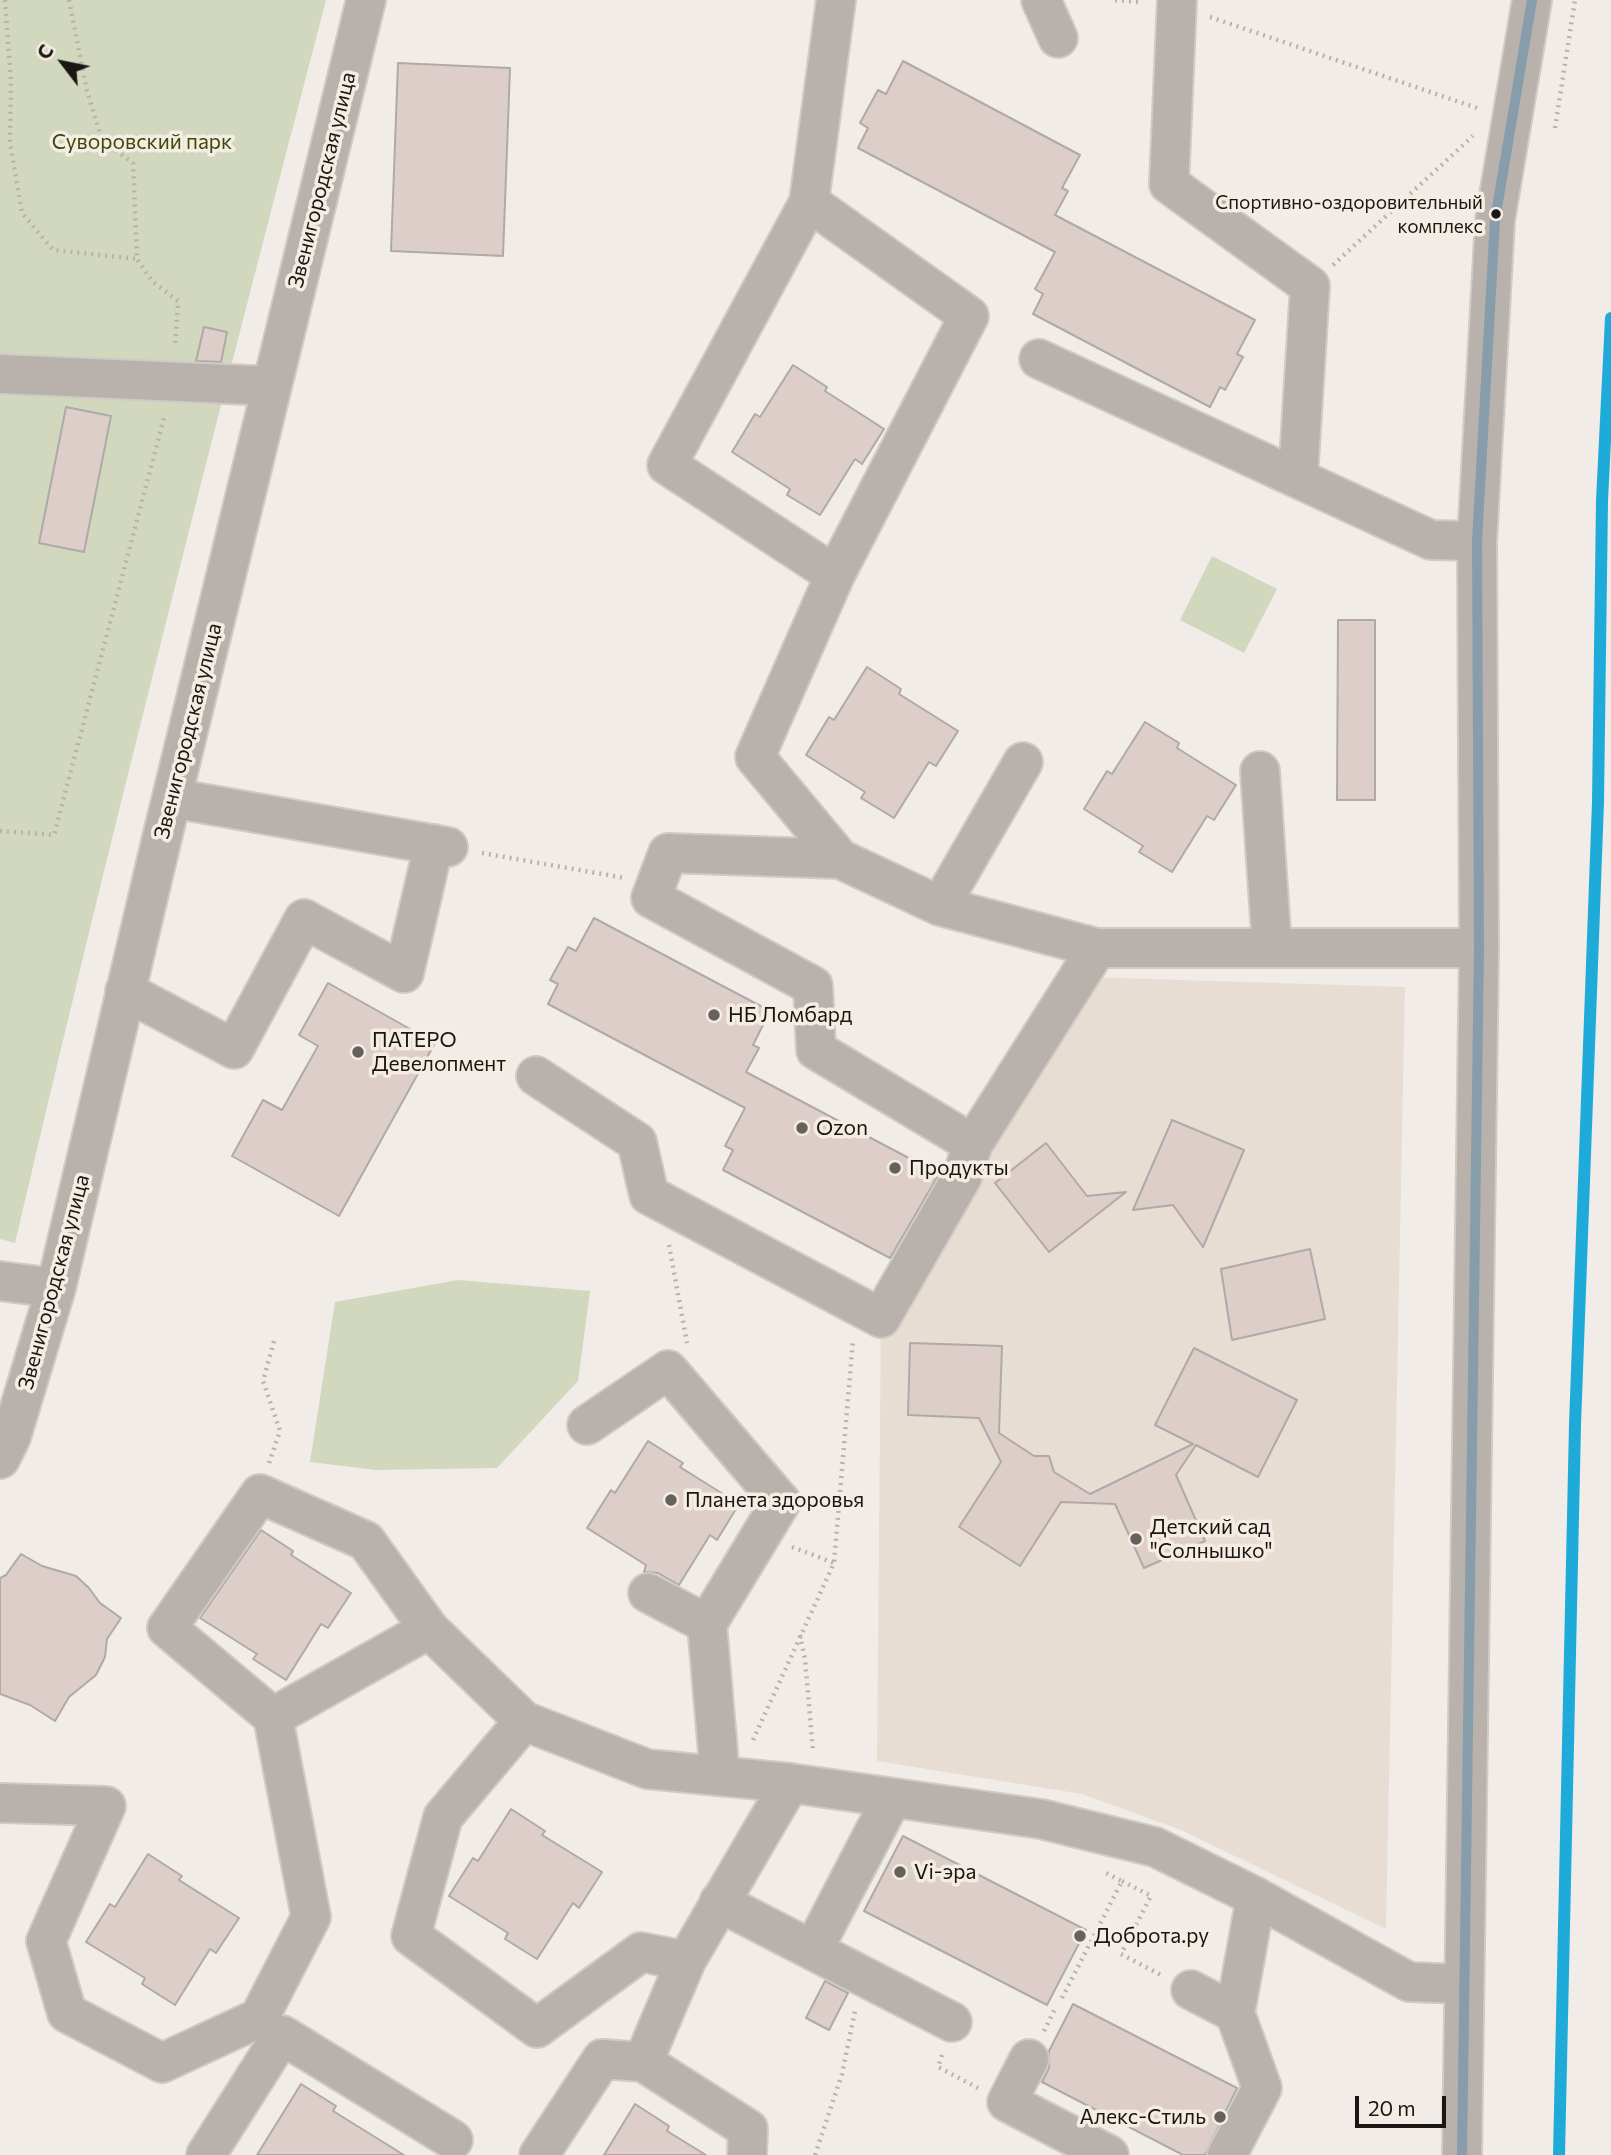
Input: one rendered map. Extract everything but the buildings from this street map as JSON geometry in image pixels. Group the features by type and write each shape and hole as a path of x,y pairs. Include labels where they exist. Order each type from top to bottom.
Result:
{"street":[{"name":"Звенигородская улица","path":"0,1459 11,1437 56,1289 125,991 366,0"},
{"path":"835,575 667,465 809,202 836,0"},
{"path":"1041,0 1058,38"},
{"path":"1462,2155 1479,948 1477,541 1495,220 1532,0"},
{"path":"1176,3 1170,184 1310,286 1298,477"},
{"path":"809,202 969,316 835,575 755,757 840,859"},
{"path":"1039,359 1431,540 1477,541"},
{"path":"0,374 272,386"},
{"path":"940,906 1023,762"},
{"path":"1259,771 1272,948"},
{"path":"125,991 234,1049 304,919 404,973 441,845 172,798"},
{"path":"973,1144 816,1050 813,986 651,898 668,853 840,859 940,906 1097,948 1479,948"},
{"path":"536,1076 637,1142 649,1195 881,1318 962,1177 973,1144 1097,948"},
{"path":"0,1281 56,1289"},
{"path":"587,1425 668,1370 781,1502 707,1624 728,1777"},
{"path":"205,2155 270,2026 311,1917 273,1717 167,1628 260,1494 366,1541 429,1629 524,1721 647,1769 803,1785 1041,1819 1155,1847 1256,1897 1409,1982 1464,1984"},
{"path":"648,1593 707,1624"},
{"path":"273,1717 429,1629"},
{"path":"524,1721 443,1816 411,1936 537,2028 641,1952 686,1962"},
{"path":"643,2062 686,1962 719,1902 803,1785"},
{"path":"813,1950 892,1798"},
{"path":"0,1802 106,1806 46,1941 67,2013 162,2063 270,2026"},
{"path":"1227,2155 1262,2088 1235,2013 1256,1897"},
{"path":"719,1902 952,2022"},
{"path":"1191,1990 1235,2013"},
{"path":"270,2026 458,2150"},
{"path":"539,2155 603,2059 643,2062 748,2129 747,2155"},
{"path":"1029,2059 1007,2102 1109,2155"}],"path":[{"path":"5,0 11,82 10,143 22,213 53,250 137,259"},
{"path":"0,831 54,835 173,380 178,301 152,281 137,259 132,163 102,141 87,91 69,0"},
{"path":"1115,0 1176,3 1484,110"},
{"path":"1555,128 1575,0"},
{"path":"1310,286 1481,128"},
{"path":"441,845 657,883"},
{"path":"658,1200 675,1268 692,1373 688,1394"},
{"path":"728,1777 834,1563 856,1305"},
{"path":"260,1494 279,1431 263,1381 274,1341"},
{"path":"762,1534 834,1563"},
{"path":"800,1634 805,1659 803,1785"},
{"path":"1100,1870 1151,1896 1121,1954 1191,1990"},
{"path":"1062,1998 1122,1881"},
{"path":"815,2155 842,2074 863,1975"},
{"path":"938,2067 1007,2102"}],"shaded area":[{"name":"Детский сад \"Солнышко\"","path":"1086,977 1405,987 1386,1929 1181,1830 1082,1794 877,1761 881,1318"}],"green space":[{"name":"Суворовский парк","path":"0,0 326,0 166,620 15,1243 0,1239"},
{"path":"1212,556 1277,589 1244,653 1180,620"},
{"path":"458,1280 590,1291 578,1381 497,1468 376,1470 310,1462 335,1302"}],"transit line":[{"path":"1462,2155 1479,948 1477,541 1495,220 1532,0"},
{"path":"1559,2155 1575,1425 1598,802 1602,501 1611,318"}],"place":[{"name":"Спортивно-оздоровительный комплекс","path":"1496,214"},
{"name":"НБ Ломбард","path":"714,1015"},
{"name":"ПАТЕРО Девелопмент","path":"358,1052"},
{"name":"Ozon","path":"802,1128"},
{"name":"Продукты","path":"895,1168"},
{"name":"Планета здоровья","path":"671,1500"},
{"name":"Детский сад \"Солнышко\"","path":"1136,1539"},
{"name":"Vi-эра","path":"900,1872"},
{"name":"Доброта.ру","path":"1080,1936"},
{"name":"Алекс-Стиль","path":"1220,2117"}]}
